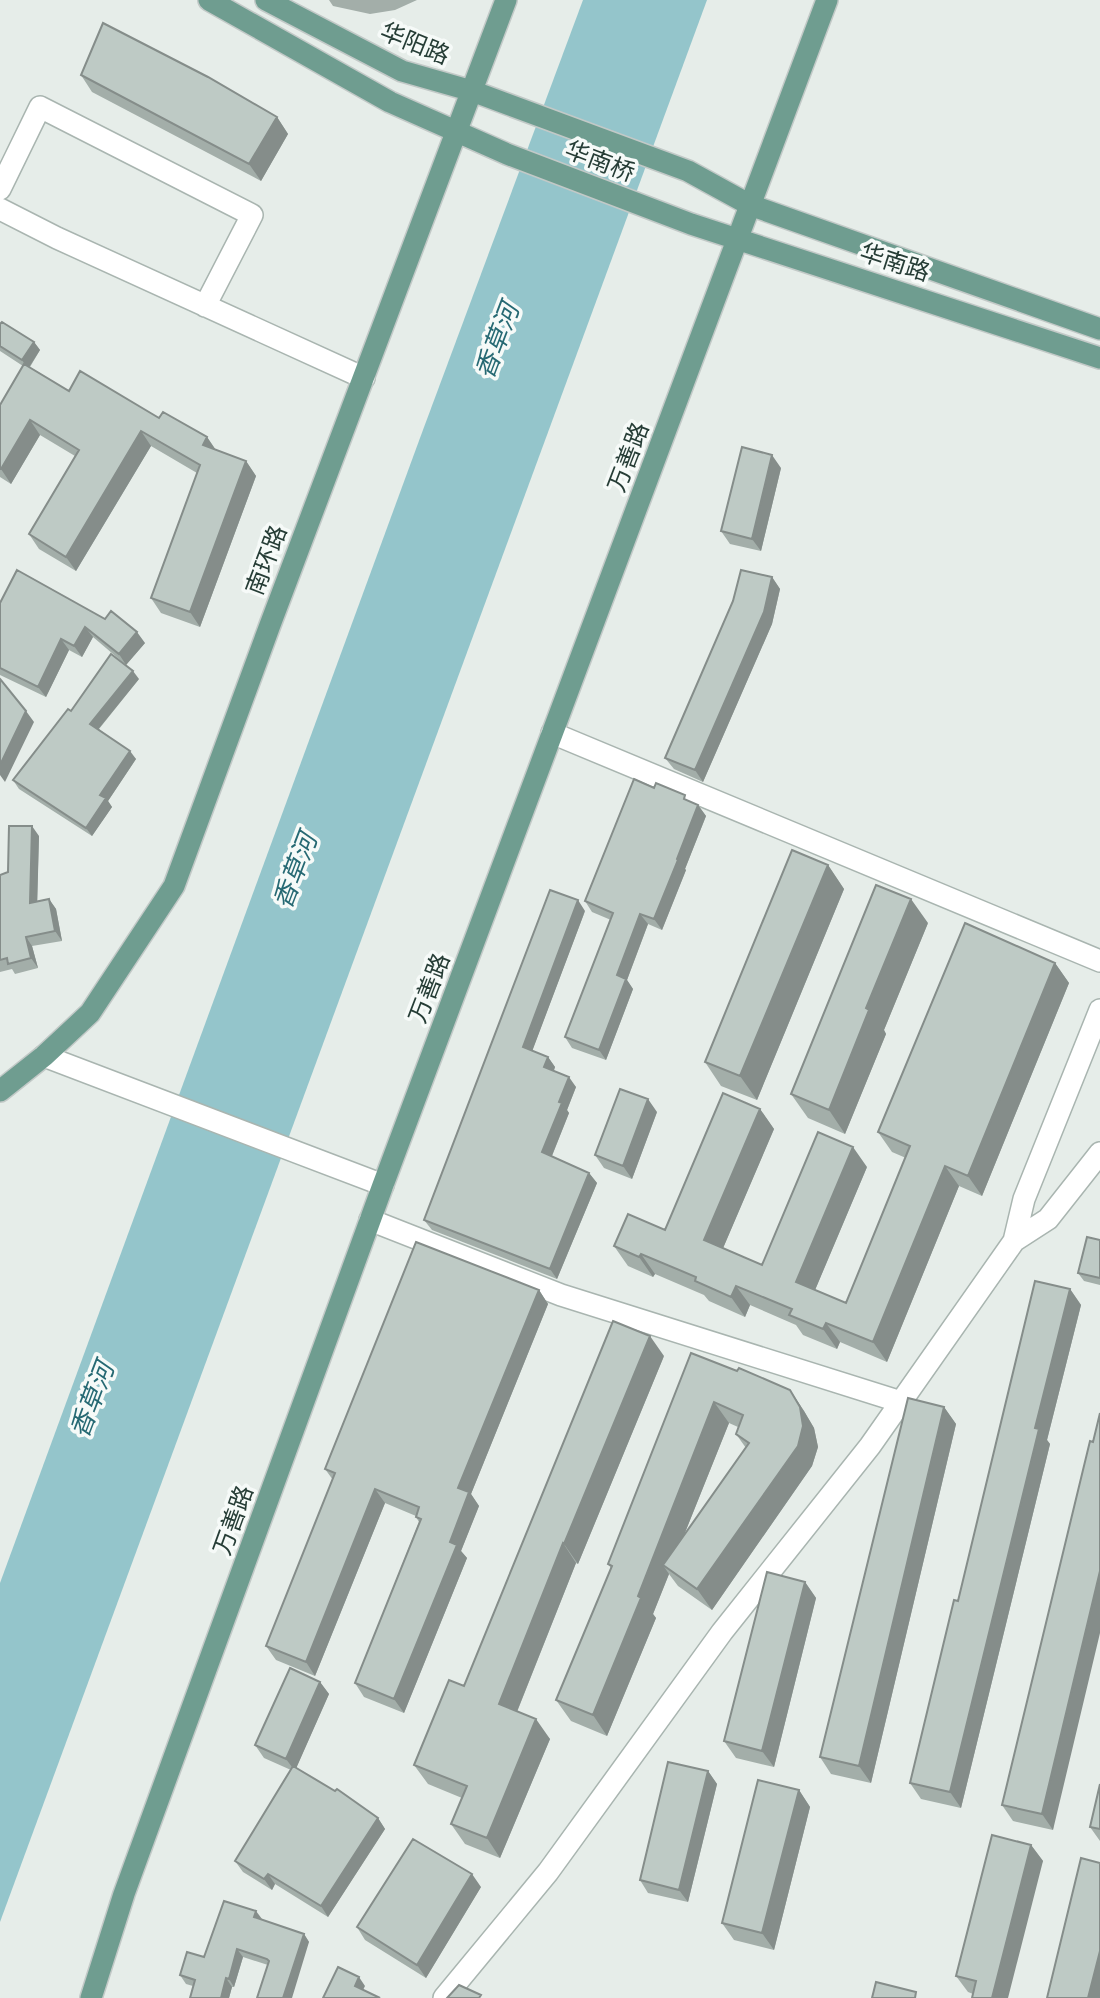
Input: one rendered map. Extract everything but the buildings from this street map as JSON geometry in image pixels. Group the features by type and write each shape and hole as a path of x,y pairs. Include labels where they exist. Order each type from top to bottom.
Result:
{"main road":[{"path":"209,0 390,102 456,133"},
{"name":"华阳路","path":"266,0 402,71 472,91"},
{"name":"南环路","path":"0,1091 44,1056 90,1013 174,886 506,0"},
{"name":"万善路","path":"91,1998 124,1894 370,1220 827,0"},
{"name":"华南桥","path":"472,91 688,171"},
{"name":"华南桥","path":"456,133 674,217"},
{"name":"华南路","path":"688,171 750,205 1100,328"},
{"name":"华南路","path":"674,217 1100,358"}],"street":[{"path":"0,189 40,107 252,215 205,306"},
{"path":"0,209 363,378"},
{"path":"552,733 1100,961"},
{"path":"444,1998 548,1872 722,1632 870,1446 1014,1241 1024,1199 1100,1010"},
{"path":"44,1056 383,1185"},
{"path":"1014,1241 1048,1219 1100,1153"},
{"path":"370,1220 561,1295 901,1402"}],"water":[{"name":"香草河","path":"583,0 707,0 0,1922 0,1583"}]}
